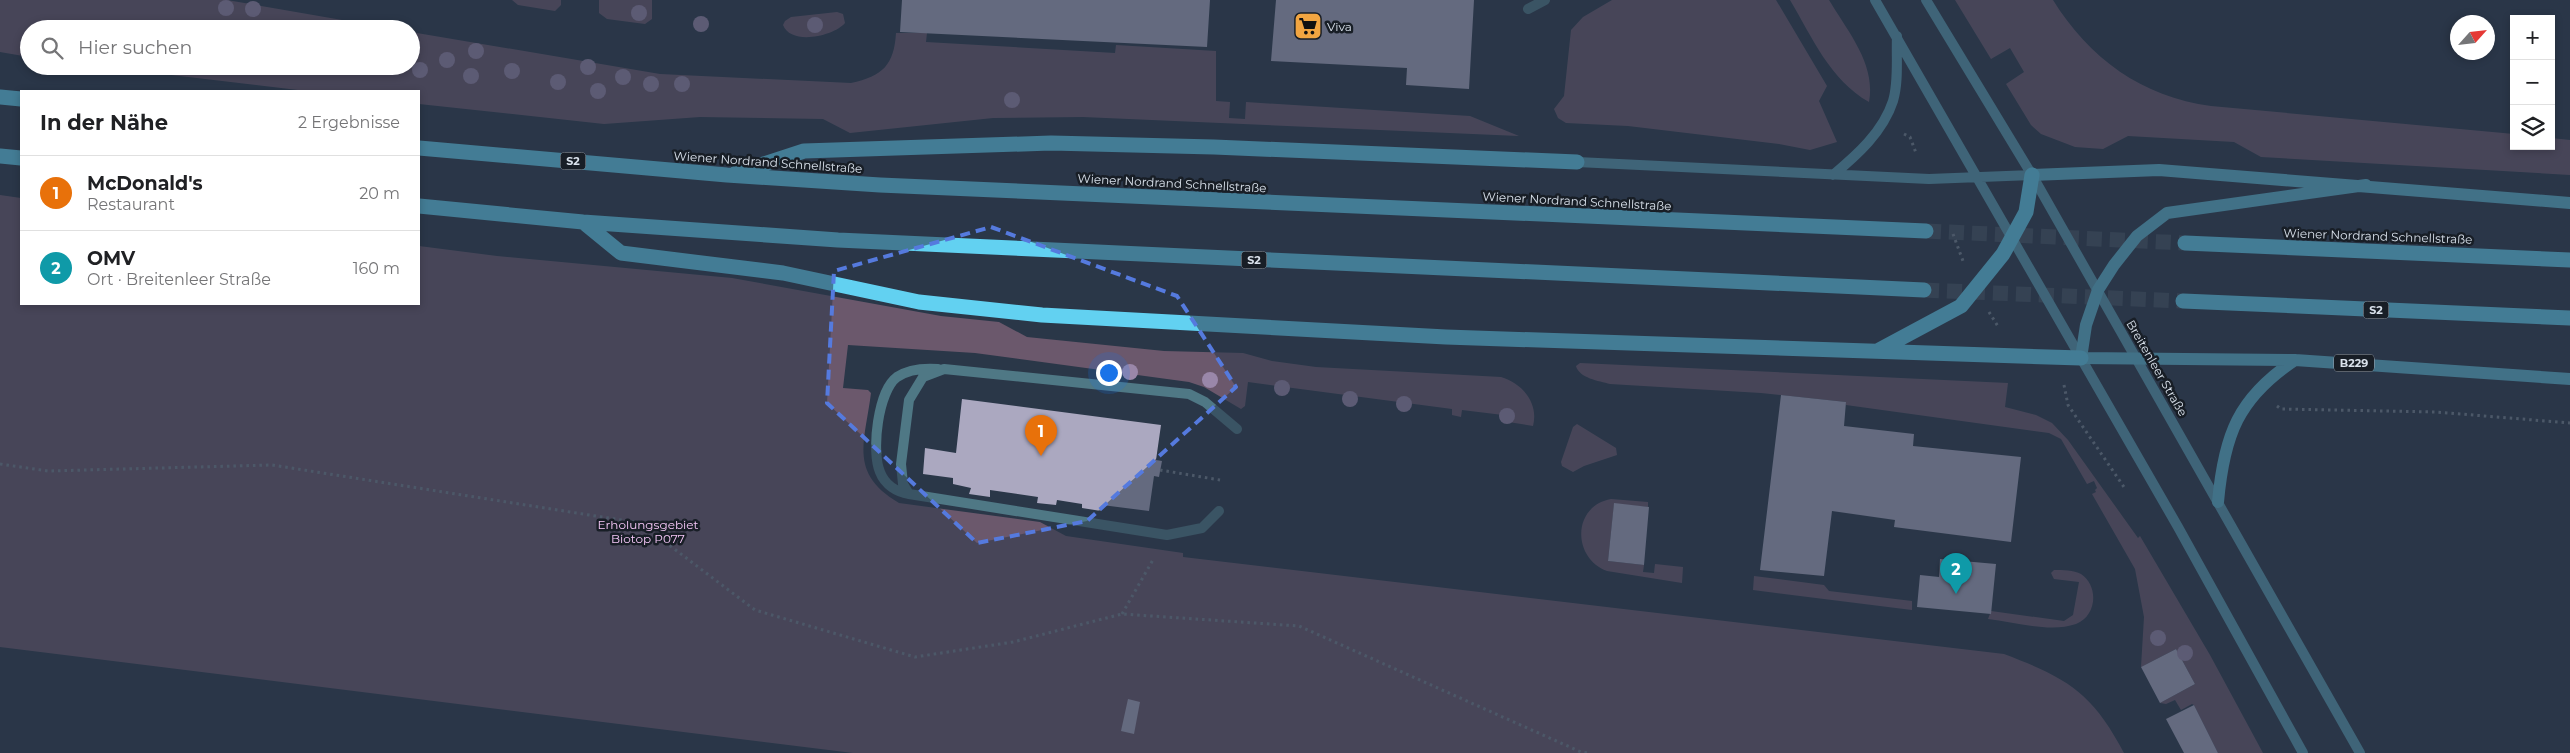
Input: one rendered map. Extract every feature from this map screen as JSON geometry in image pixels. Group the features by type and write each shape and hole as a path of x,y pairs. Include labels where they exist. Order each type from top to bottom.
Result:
{"highway":[{"path":"0,97 20,99"},
{"path":"727,175 804,151 1051,143 1214,147 1577,162"},
{"name":"Wiener Nordrand Schnellstraße","path":"420,148 727,175 890,185 1926,231"},
{"path":"0,156 20,158"},
{"path":"1878,351 1961,306 2003,254 2013,236 2026,212 2032,175"},
{"name":"S2","path":"420,206 583,222 838,240 1924,290"},
{"path":"583,222 621,253 784,273 919,302 1032,314 1446,336 2081,358"},
{"name":"Wiener Nordrand Schnellstraße","path":"2185,243 2570,260"},
{"name":"S2","path":"2182,301 2570,318"}],"main road":[{"path":"1875,0 2013,236 2303,753"},
{"name":"Breitenleer Straße","path":"1926,0 2032,175 2360,753"},
{"path":"1833,175 1861,152 1884,119 1893,101 1896,84 1897,35"},
{"path":"1577,162 1929,179 2159,170 2366,185 2570,203"},
{"path":"2081,358 2086,325 2098,290 2114,265 2137,236 2166,213 2366,185"},
{"name":"B229","path":"2081,358 2295,360 2570,379"},
{"path":"2218,502 2221,468 2229,437 2240,414 2256,391 2273,374 2295,360"}],"lane":[{"path":"1528,9 1545,0"},
{"path":"1219,511 1202,528 1167,535 899,492 890,486 880,472 877,455 880,407 885,392 896,378 908,372 926,368 944,369 1189,394 1204,402 1237,429"},
{"path":"909,494 903,484 901,464 909,400 923,377 944,369"}],"path":[{"path":"1898,129 1910,138 1918,156"},
{"path":"1951,226 1966,268"},
{"path":"2314,410 2436,412 2570,424"},
{"path":"0,464 48,471 272,465 640,523 755,610 915,657 1014,642 1122,614 1299,626 1581,752 1588,753"},
{"path":"1160,470 1220,480"},
{"path":"1122,614 1167,535"}],"highlighted area":[{"path":"991,227 1177,296 1236,387 1087,521 977,543 827,403 834,271"}],"green space":[{"path":"0,0 227,0 342,20 20,20 20,55 0,52"},
{"path":"512,0 561,0 561,5 555,11 518,5"},
{"path":"599,0 652,0 652,19 645,24 607,19 599,13"},
{"path":"1612,0 1776,0 1827,86 1819,101 1837,142 1810,150 1779,144 1628,126 1566,123 1558,118 1554,109 1564,96 1571,30 1583,17"},
{"path":"1790,0 1829,0 1852,36 1864,61 1870,88 1869,102 1855,93 1833,70 1814,43"},
{"path":"1955,0 2053,0 2083,40 2101,57 2140,84 2162,94 2211,106 2510,134 2510,150 2555,150 2555,138 2570,140 2570,175 2261,157 2234,142 2128,136 2103,149 2075,147 2041,134 2031,125 2006,84 2024,72 2010,48 1991,59"},
{"path":"837,12 843,14 845,23 840,28 823,35 803,37 795,35 783,25 791,17"},
{"path":"896,33 927,33 926,42 1115,53 1116,45 1216,51 1216,101 1230,102 1229,118 1245,119 1246,102 1470,116 1519,136 1083,117 993,118 850,133 823,119 700,117 604,124 420,104 420,90 298,90 171,75 420,75 420,34 660,74 851,83 871,77 885,67 893,53"},
{"name":"Erholungsgebiet Biotop P077","path":"0,195 20,198 20,305 420,305 420,246 497,256 732,278 941,316 999,322 1027,337 1164,351 1243,353 1272,361 1316,367 1501,377 1516,384 1527,395 1533,409 1533,426 1502,421 1503,415 1462,410 1461,417 1452,415 1452,409 1248,382 1245,406 1241,409 1204,387 1189,382 975,353 848,345 843,388 868,390 871,393 864,441 866,468 872,480 883,492 899,503 1040,522 1066,536 1183,553 1183,557 2004,654 2045,671 2076,690 2101,715 2124,753 853,753 0,647"},
{"path":"1580,363 2008,383 2005,407 2036,415 2052,423 2068,440 2138,538 2140,536 2210,655 2263,753 2218,753 2194,705 2192,704 2181,710 2175,700 2166,704 2160,703 2195,684 2176,649 2141,667 2144,617 2135,569 2092,494 2096,492 2097,488 2094,481 2087,484 2061,439 2049,433 1846,405 1846,402 1761,393 1610,384 1585,376 1576,366"},
{"path":"1577,424 1616,448 1617,455 1584,466 1573,472 1562,466 1561,462 1573,427"},
{"path":"1611,499 1648,502 1648,507 1614,504 1608,561 1644,565 1643,572 1654,573 1655,564 1683,567 1682,583 1607,571 1587,555 1581,533 1583,521 1589,511 1598,504"},
{"path":"2054,570 2068,570 2081,574 2087,579 2093,593 2093,600 2092,608 2083,620 2066,626 2044,627 1988,619 1991,611 2064,621 2073,615 2079,582 2054,579 2051,573"},
{"path":"1754,576 1824,585 1829,591 1912,601 1912,610 1753,590"}],"building":[{"path":"902,0 1210,0 1207,47 900,32"},
{"path":"1276,0 1474,0 1469,89 1406,85 1407,68 1271,61"},
{"path":"1781,395 1846,402 1844,426 1914,434 1913,446 2021,457 2011,542 1894,527 1895,520 1832,511 1824,576 1760,570"},
{"path":"962,399 1161,425 1156,460 1162,461 1159,477 1154,476 1149,511 1102,505 1101,511 1082,508 1082,504 1057,500 1056,505 1037,503 1038,497 990,490 990,497 969,494 971,488 953,484 953,478 923,474 925,448 956,453"},
{"path":"1614,503 1649,507 1644,565 1608,561"},
{"path":"1940,559 1996,564 1991,614 1917,607 1920,575 1939,577"},
{"path":"2176,649 2195,684 2160,703 2141,667"},
{"path":"1128,699 1140,702 1134,734 1121,731"},
{"path":"2194,705 2218,753 2184,753 2166,719"}],"tunnel":[{"path":"1926,231 2185,243"},
{"path":"1924,290 2183,301"}],"place":[{"name":"Viva","path":"1308,26"},
{"name":"McDonald's","path":"1041,456"},
{"name":"OMV","path":"1956,594"}]}
